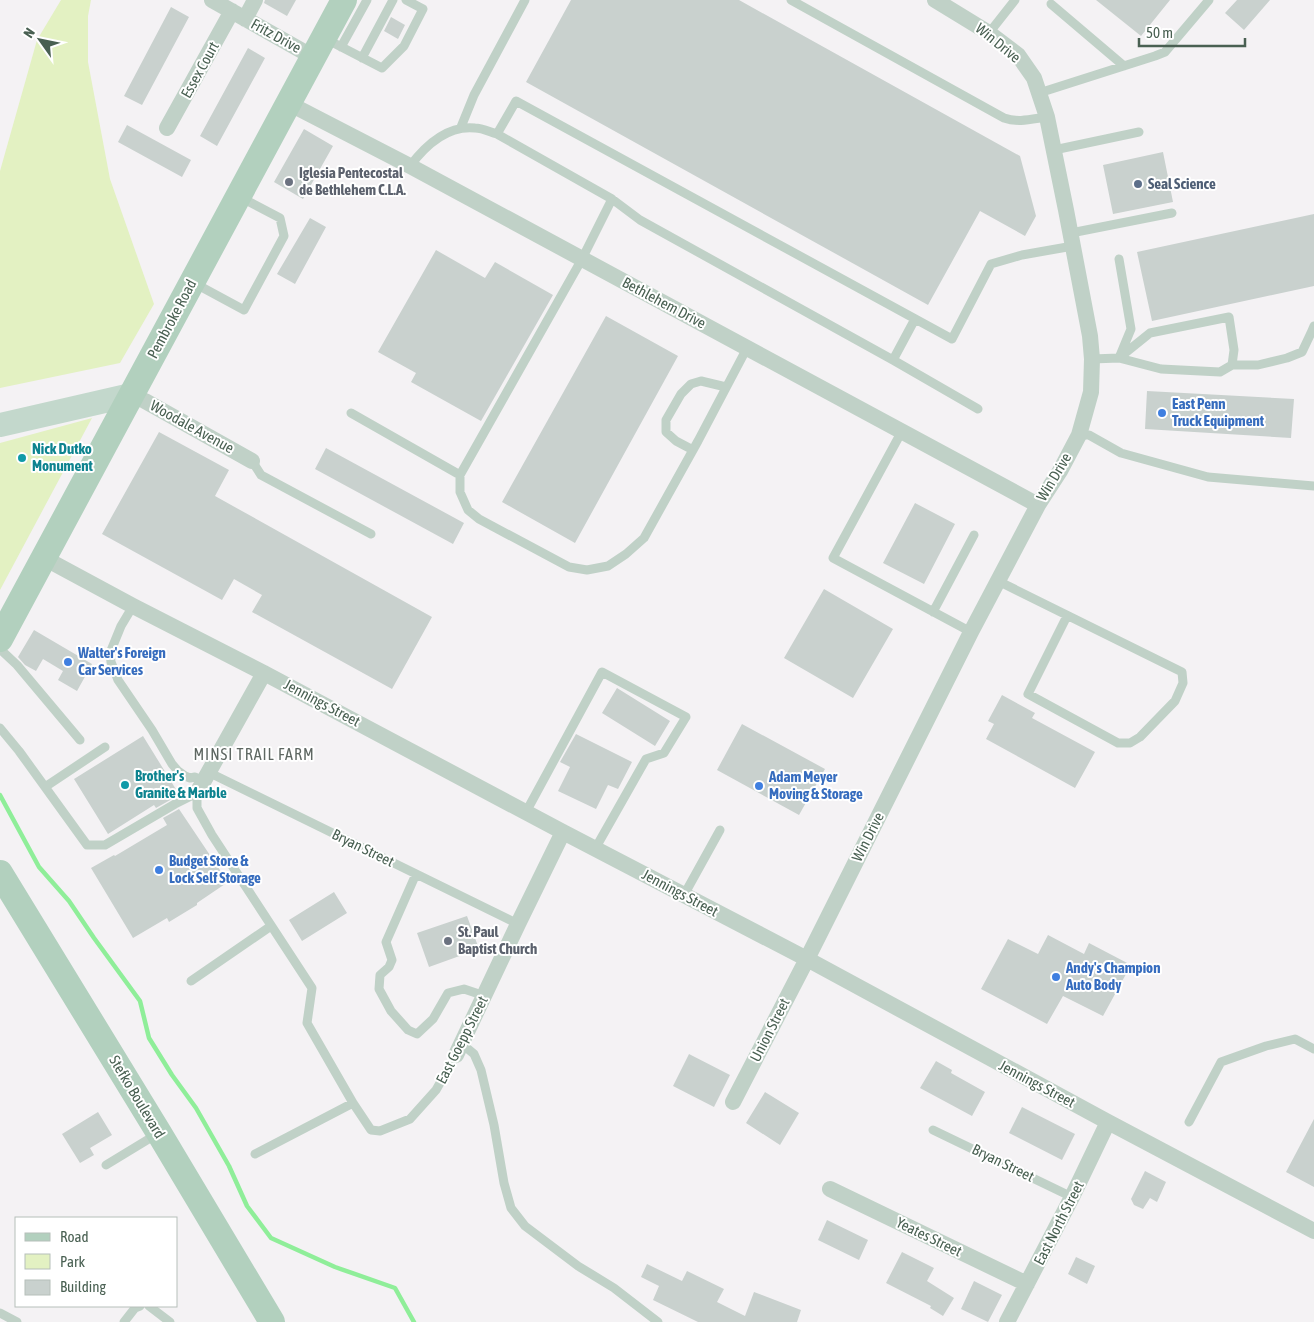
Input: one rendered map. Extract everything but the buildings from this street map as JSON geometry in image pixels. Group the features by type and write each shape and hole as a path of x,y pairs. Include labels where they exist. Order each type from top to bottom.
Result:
{"main road":[{"name":"Pembroke Road","path":"0,639 288,102 326,48 344,0"},
{"name":"Stefko Boulevard","path":"0,873 272,1322"}],"street":[{"name":"Fritz Drive","path":"212,0 238,15 326,48"},
{"name":"Essex Court","path":"167,128 238,15 255,0"},
{"name":"Win Drive","path":"807,959 971,632 1038,505 1060,471 1079,435 1091,392 1092,359 1090,336 1047,117 1034,78 1018,55 989,33 935,0"},
{"name":"Bethlehem Drive","path":"288,102 1038,505"},
{"path":"0,425 131,395"},
{"name":"Woodale Avenue","path":"131,395 146,401 252,461"},
{"name":"Jennings Street","path":"44,558 807,959 1314,1231"},
{"path":"203,782 264,673"},
{"name":"East Goepp Street","path":"459,1050 518,924 564,832"},
{"name":"Union Street","path":"733,1102 807,959"},
{"name":"East North Street","path":"1008,1322 1108,1122"},
{"name":"Yeates Street","path":"830,1189 1027,1284"}],"lane":[{"path":"367,0 326,48 362,58 382,68 404,46 423,9 406,0"},
{"path":"362,58 393,0"},
{"path":"461,127 474,95 525,0"},
{"path":"790,0 1004,118 1019,121 1047,117"},
{"path":"989,33 1015,0"},
{"path":"1039,93 1164,52 1209,0"},
{"path":"1051,4 1124,66"},
{"path":"497,134 516,101 952,339 991,264 1072,239 1172,213"},
{"path":"410,166 436,139 461,127 476,128 497,134 612,199 640,220 978,409"},
{"path":"1054,150 1139,132"},
{"path":"192,282 244,310 284,236 280,218 238,196"},
{"path":"612,199 582,259 460,475 460,492 468,510 479,519 569,567 588,570 608,566 626,554 644,538 747,348"},
{"path":"1118,358 1131,329 1119,259"},
{"path":"1118,358 1150,333 1229,317 1234,350 1232,365"},
{"path":"893,360 915,319"},
{"path":"1092,359 1118,358 1161,369 1220,372 1232,365 1258,365 1287,358 1302,352 1314,326"},
{"path":"693,450 676,441 666,432 666,420 681,394 691,384 700,381 726,388"},
{"path":"350,413 460,475"},
{"path":"902,431 833,558 971,632"},
{"path":"1079,435 1089,435 1121,453 1208,477 1314,486"},
{"path":"252,461 261,475 370,534"},
{"path":"933,612 974,535"},
{"path":"998,581 1182,672 1184,683 1175,701 1140,737 1130,743 1118,743 1028,694 1067,616"},
{"name":"Bryan Street","path":"133,606 121,626 110,653 111,662 118,680 178,771 185,776 195,778 416,874 518,924"},
{"path":"0,649 17,665 80,740"},
{"path":"526,812 602,672 686,717 664,753 646,759 596,848"},
{"path":"0,728 19,751 87,845 105,845 175,804 203,782"},
{"path":"45,787 105,747"},
{"path":"191,981 271,926 198,808 203,782"},
{"path":"684,894 720,830"},
{"path":"416,874 386,942 392,960 389,967 380,975 379,989 390,1011 408,1030 417,1034 433,1019 448,993 464,989 484,996"},
{"name":"East Goepp Street","path":"271,926 312,988 307,1023 371,1130 380,1131 410,1119 436,1090 459,1050"},
{"path":"1189,1122 1221,1062 1266,1046 1295,1039 1314,1049"},
{"path":"459,1050 474,1054 481,1070 494,1125 504,1183 511,1208 525,1226 578,1266 614,1288 658,1322"},
{"path":"255,1154 354,1103"},
{"name":"Bryan Street","path":"933,1130 1072,1197"},
{"path":"106,1165 159,1133"},
{"path":"124,1322 138,1307"},
{"path":"150,1307 170,1322"},
{"path":"0,1313 17,1322"}],"green space":[{"path":"61,0 91,0 88,16 88,62 110,179 154,304 120,363 0,388 0,171 37,40"},
{"path":"92,418 0,590 0,443"}],"waterway":[{"path":"0,795 39,867 69,901 140,1001 149,1038 172,1075 196,1108 229,1166 247,1206 271,1238 335,1267 395,1288 414,1322"}],"place":[{"name":"Iglesia Pentecostal de Bethlehem C.L.A.","path":"289,182"},
{"name":"Seal Science","path":"1138,184"},
{"name":"East Penn Truck Equipment","path":"1162,413"},
{"name":"Nick Dutko Monument","path":"22,458"},
{"name":"Walter's Foreign Car Services","path":"68,662"},
{"name":"Brother's Granite & Marble","path":"125,785"},
{"name":"Adam Meyer Moving & Storage","path":"759,786"},
{"name":"Budget Store & Lock Self Storage","path":"159,870"},
{"name":"St. Paul Baptist Church","path":"448,941"},
{"name":"Andy's Champion Auto Body","path":"1056,977"}],"district":[{"name":"MINSI TRAIL FARM","path":"254,754"}]}
